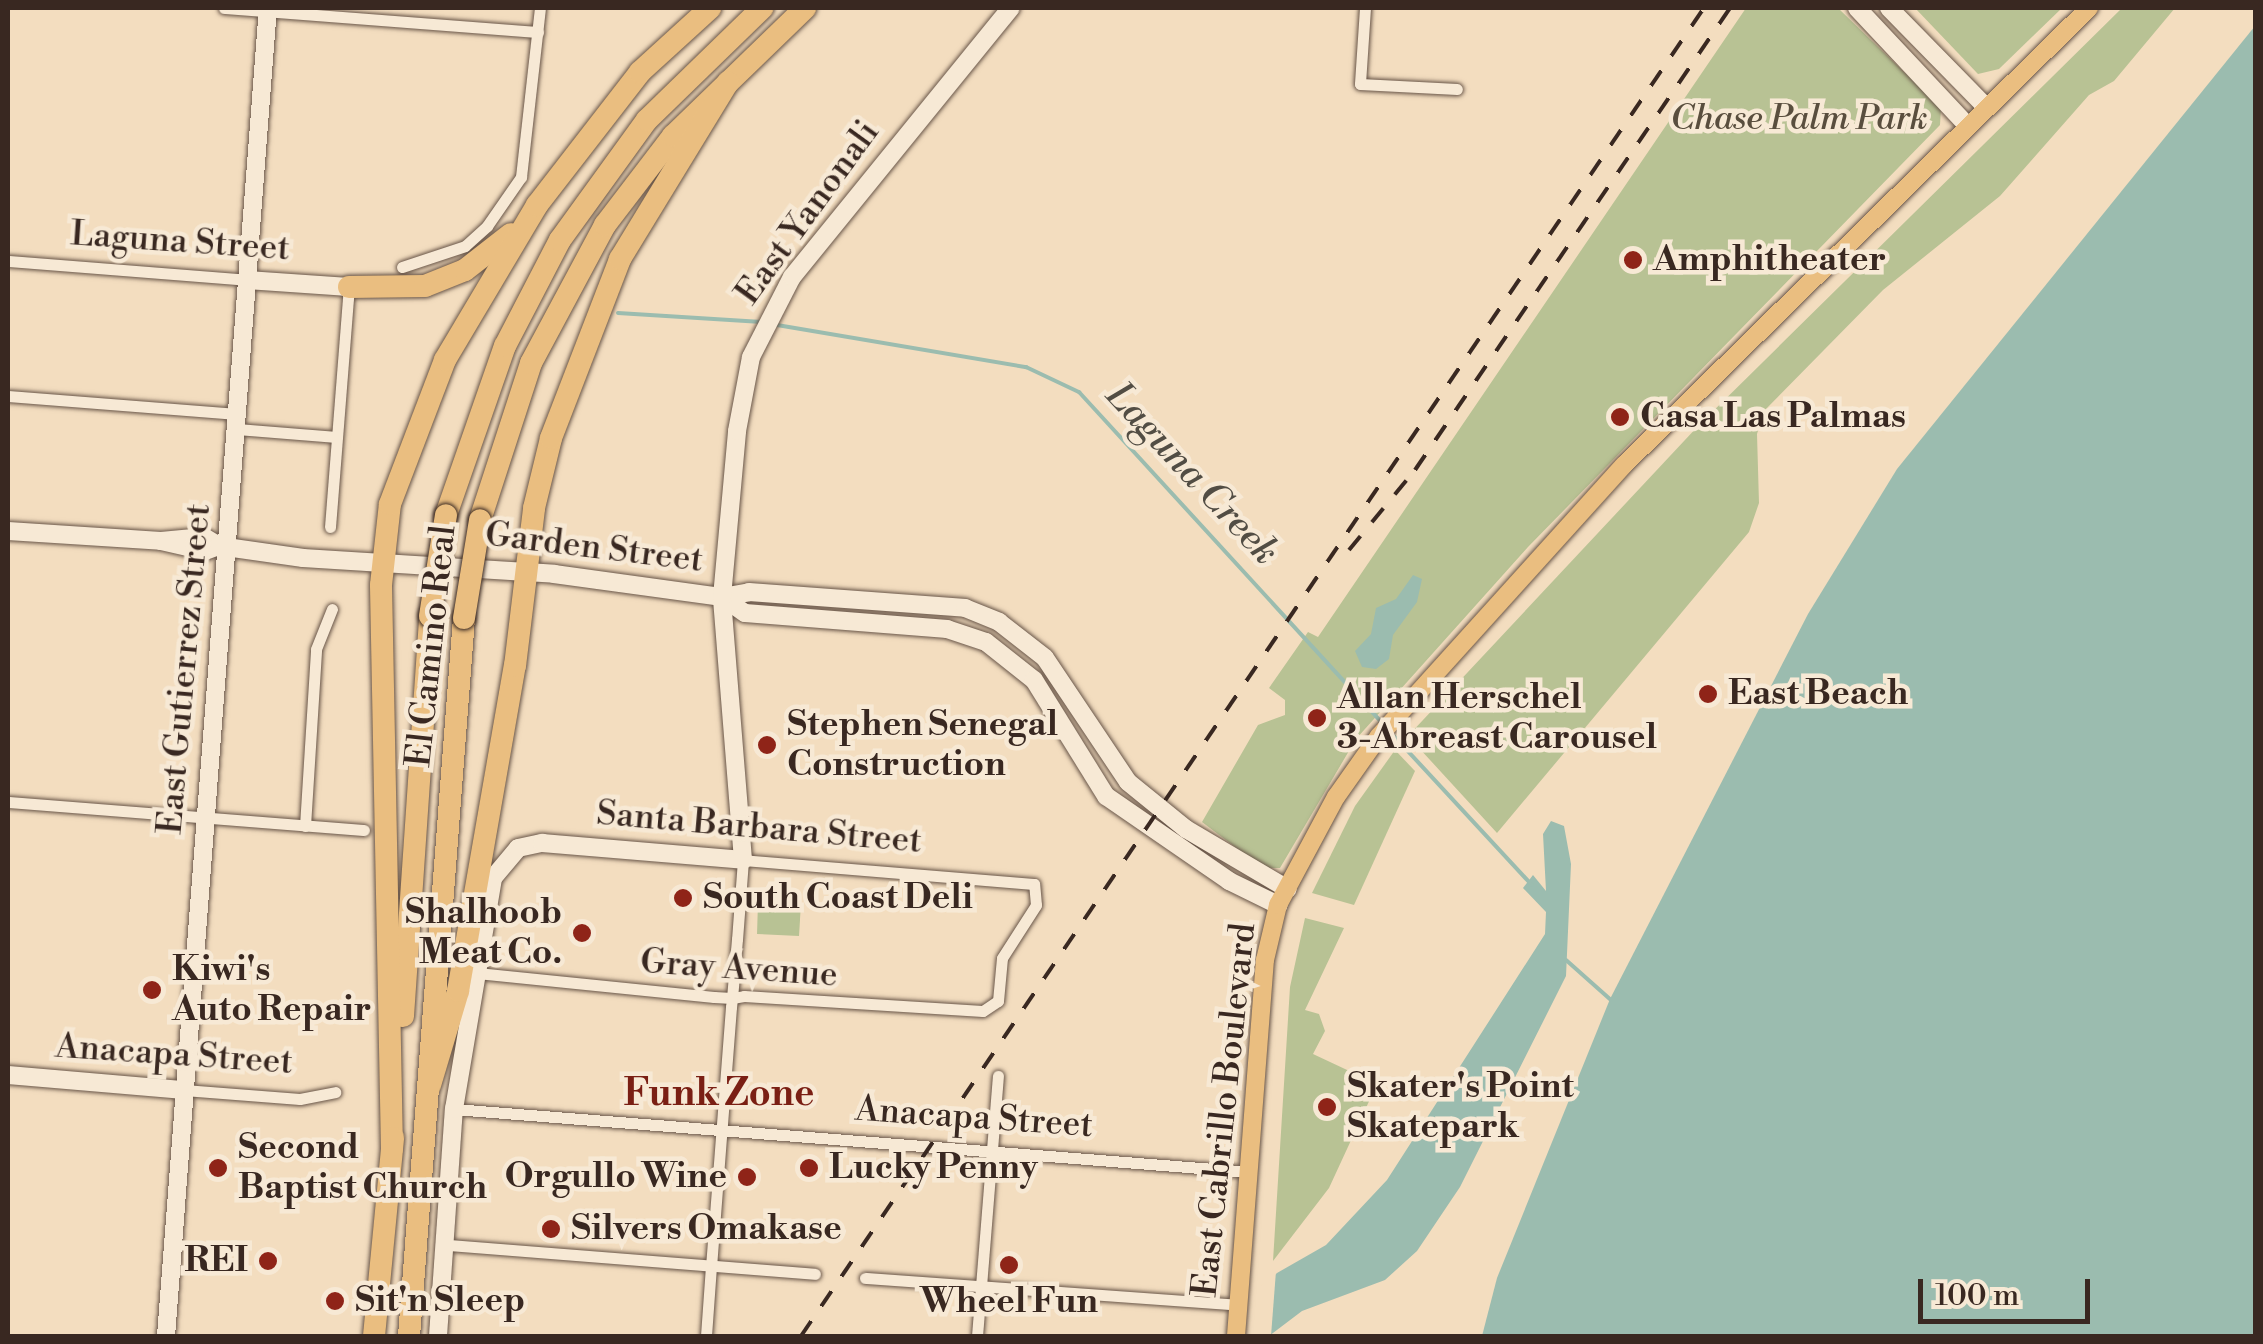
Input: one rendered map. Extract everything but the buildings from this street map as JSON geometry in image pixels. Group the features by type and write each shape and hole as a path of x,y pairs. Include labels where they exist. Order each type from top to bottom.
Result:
{"highway":[{"path":"349,287 425,286 448,278 496,248 537,205 640,72 710,8"},
{"name":"El Camino Real","path":"374,1336 392,1149 430,616 446,515 500,359 560,240 647,120 762,8"},
{"name":"El Camino Real","path":"409,1336 464,618 480,520 520,390 570,283 630,188 728,82 805,8"},
{"path":"430,1085 458,991 551,438 607,286 728,82"},
{"path":"392,1149 383,559 390,504 421,412 537,205"}],"main road":[{"name":"East Yanonali","path":"743,860 722,597 736,431 758,338 777,301 925,110 1011,8"},
{"path":"1857,8 1968,125"},
{"path":"1889,8 1986,107"},
{"name":"East Cabrillo Boulevard","path":"1236,1336 1265,960 1283,897 1336,797 1378,736 1624,464 2089,8"},
{"name":"East Gutierrez Street","path":"166,1336 223,547 237,422 268,10"},
{"name":"Laguna Street","path":"247,280 349,287"},
{"name":"Garden Street","path":"8,531 161,541 205,550 223,547 528,571 722,597 745,592 922,600 984,614 1028,642 1061,677 1128,782 1283,897"},
{"name":"Garden Street","path":"722,597 745,613 947,629 986,642 1034,680 1086,770 1114,803 1256,898 1283,897"},
{"name":"Santa Barbara Street","path":"477,973 494,878 518,848 542,843 743,860"},
{"path":"438,1336 448,1246 454,1109 477,973"},
{"name":"Anacapa Street","path":"8,1076 184,1090"}],"street":[{"path":"224,8 538,32"},
{"path":"402,267 465,246 488,226 520,177 540,8"},
{"path":"1365,8 1360,84 1457,88"},
{"name":"Laguna Street","path":"8,261 247,280"},
{"path":"330,527 349,287"},
{"path":"8,396 337,436"},
{"path":"305,826 316,648 332,609"},
{"path":"8,802 364,830"},
{"path":"706,1336 743,860"},
{"name":"Santa Barbara Street","path":"743,860 1034,884 1036,905 1002,958 994,1004"},
{"name":"Gray Avenue","path":"477,973 732,998 976,1012 994,1004"},
{"path":"976,1336 998,1076"},
{"name":"Anacapa Street","path":"184,1090 300,1100 334,1092"},
{"name":"Anacapa Street","path":"454,1109 1251,1172"},
{"path":"448,1246 815,1274"},
{"path":"865,1278 1238,1306"}],"green space":[{"name":"Chase Palm Park","path":"1746,8 1838,8 1941,108 1940,125 1528,547 1356,739 1280,868 1263,868 1202,822 1258,725 1285,715 1285,700 1269,688 1308,632 1318,637"},
{"path":"1915,8 2062,8 1999,69 1978,74"},
{"name":"Chase Palm Park","path":"2122,8 2175,8 2114,81 2089,95 2000,196 1883,290 1764,411 1757,434 1759,503 1749,532 1497,833 1408,736 1699,425"},
{"path":"1395,750 1415,771 1354,905 1312,893 1355,806"},
{"path":"758,902 801,903 799,936 757,934"},
{"path":"1305,918 1344,928 1305,1010 1319,1014 1325,1031 1313,1054 1377,1084 1329,1188 1273,1261 1290,987"}],"shaded area":[{"path":"2255,26 2255,1336 1482,1336 1497,1278 1610,999 1808,614 1897,469"},
{"path":"1413,575 1422,579 1417,602 1393,635 1389,659 1376,669 1362,667 1355,651 1371,634 1376,608 1396,599"},
{"path":"1551,821 1564,826 1571,864 1566,976 1460,1187 1417,1251 1385,1280 1302,1311 1269,1336 1212,1336 1277,1273 1326,1245 1387,1180 1545,934 1546,912 1523,888 1533,875 1546,891 1543,834"}],"pier":[{"path":"1276,1271 1271,1336 1213,1336 1214,1330"}],"waterway":[{"name":"Laguna Creek","path":"618,313 762,322"},
{"name":"Laguna Creek","path":"777,325 1026,367 1079,392 1382,723"},
{"name":"Laguna Creek","path":"1392,734 1531,884"},
{"path":"1566,960 1610,999"}],"railway":[{"path":"801,1336 1704,8"},
{"path":"1349,550 1415,470 1730,8"}],"place":[{"name":"Amphitheater","path":"1633,260"},
{"name":"Casa Las Palmas","path":"1620,417"},
{"name":"East Beach","path":"1708,694"},
{"name":"Allan Herschel 3-Abreast Carousel","path":"1317,718"},
{"name":"Stephen Senegal Construction","path":"767,745"},
{"name":"South Coast Deli","path":"683,898"},
{"name":"Shalhoob Meat Co.","path":"582,933"},
{"name":"Kiwi's Auto Repair","path":"152,990"},
{"name":"Skater's Point Skatepark","path":"1327,1107"},
{"name":"Second Baptist Church","path":"218,1168"},
{"name":"Lucky Penny","path":"809,1168"},
{"name":"Orgullo Wine","path":"747,1177"},
{"name":"Silvers Omakase","path":"551,1229"},
{"name":"REI","path":"268,1261"},
{"name":"Wheel Fun","path":"1009,1265"},
{"name":"Sit'n Sleep","path":"335,1301"}],"district":[{"name":"Funk Zone","path":"719,1094"}]}
